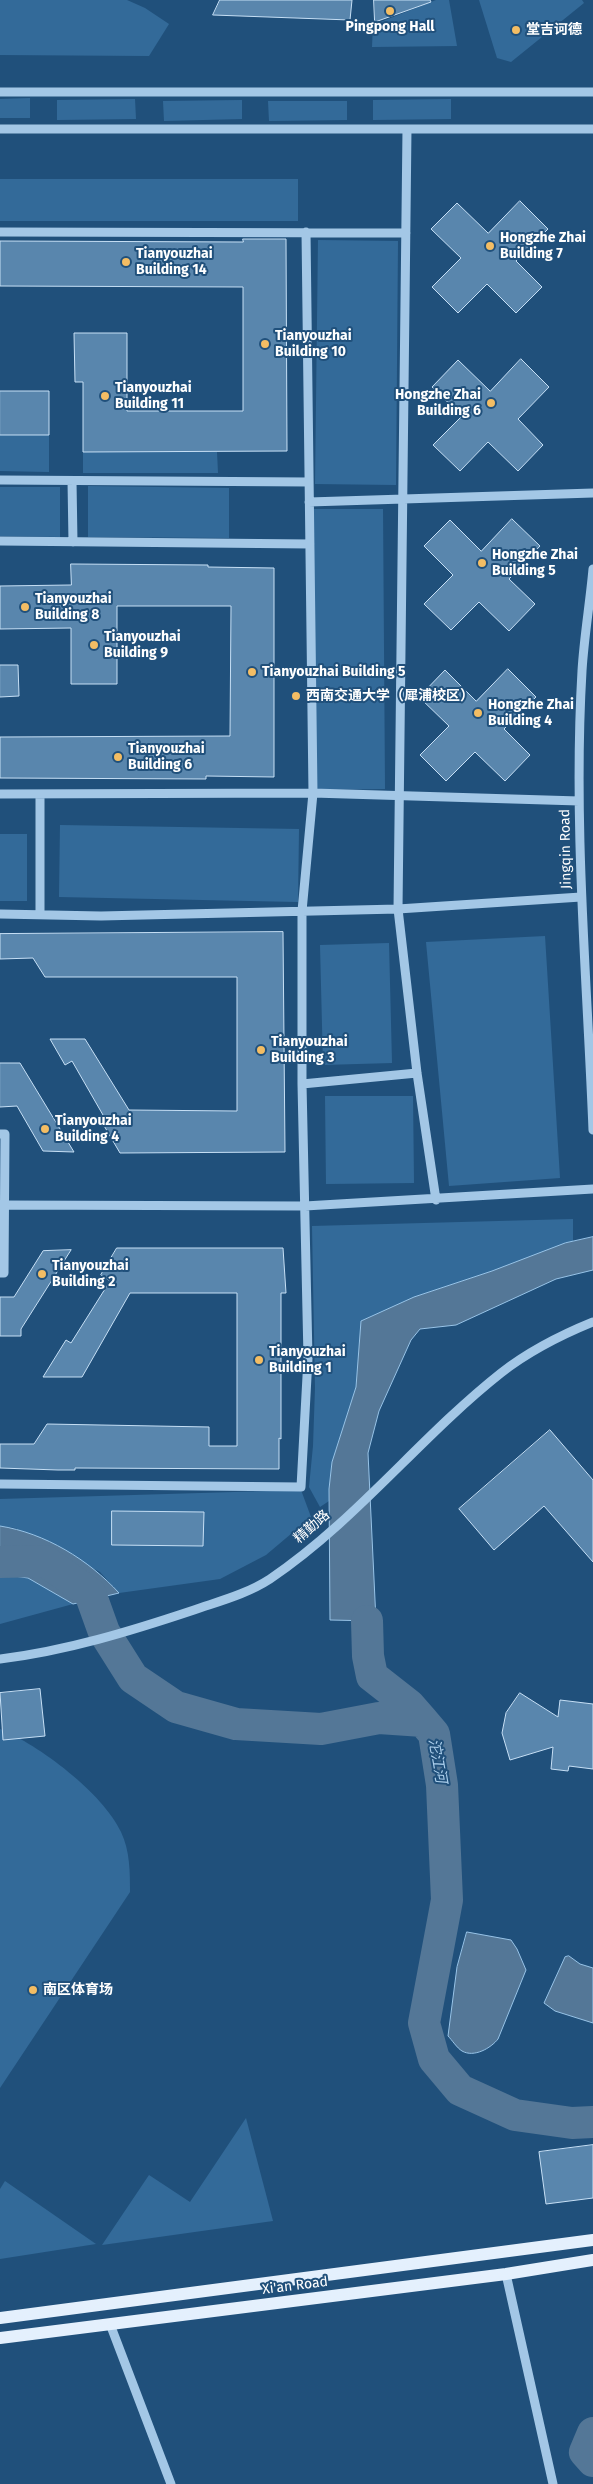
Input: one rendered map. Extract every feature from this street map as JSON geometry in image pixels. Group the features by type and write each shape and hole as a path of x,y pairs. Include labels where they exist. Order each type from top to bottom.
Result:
{"main road":[{"name":"Xi'an Road","path":"0,2318 593,2240"},
{"name":"Xi'an Road","path":"0,2338 506,2274 593,2260"}],"street":[{"path":"0,92 593,92"},
{"path":"0,129 593,129"},
{"path":"407,129 398,909 417,1073 436,1200"},
{"path":"0,232 406,233"},
{"path":"0,1484 301,1487 308,1358 302,1084 302,911 313,794 306,232"},
{"path":"0,480 309,482"},
{"path":"72,481 73,542"},
{"path":"309,502 593,493"},
{"path":"0,542 310,544"},
{"name":"Jingqin Road","path":"593,569 582,670 579,801 581,897 593,1130"},
{"path":"0,794 400,795 579,801"},
{"path":"40,794 40,914"},
{"path":"0,914 101,916 398,909 581,897"},
{"path":"302,1084 417,1073"},
{"path":"0,1134 5,1134 2,1205 4,1273 0,1273"},
{"path":"2,1205 305,1206 436,1200 593,1189"},
{"name":"精勤路","path":"0,1659 53,1650 143,1627 244,1593 269,1580 317,1542 376,1489 456,1412 501,1373 554,1340 593,1322"},
{"path":"506,2274 553,2484"},
{"path":"110,2324 171,2484"}],"shaded area":[{"path":"0,0 127,0 145,8 169,24 149,56 0,55"},
{"path":"436,0 449,0 457,46 372,47 373,25"},
{"path":"479,0 582,0 584,3 511,62 497,58"},
{"path":"30,98 30,118 0,118 0,99"},
{"path":"135,99 136,119 57,120 57,100"},
{"path":"451,99 451,119 373,120 373,100"},
{"path":"242,100 242,119 164,121 163,101"},
{"path":"268,101 347,101 347,120 269,121"},
{"path":"0,179 298,179 298,221 0,221"},
{"path":"318,240 398,241 396,485 315,484"},
{"path":"0,435 49,435 49,472 0,471"},
{"path":"83,452 217,452 218,473 83,473"},
{"path":"88,486 229,488 229,538 88,537"},
{"path":"0,487 60,487 60,537 0,536"},
{"path":"313,509 383,509 385,789 316,790"},
{"path":"60,825 299,829 298,902 59,897"},
{"path":"0,834 27,834 27,901 0,901"},
{"path":"545,936 560,1178 449,1186 426,942"},
{"path":"389,943 392,1063 323,1065 320,945"},
{"path":"325,1096 413,1096 414,1183 326,1184"},
{"path":"573,1219 573,1242 361,1321 356,1387 332,1462 329,1501 320,1507 309,1487 313,1446 315,1388 312,1226"},
{"path":"593,1237 593,1270 556,1279 456,1325 420,1329 411,1340 379,1411 368,1453 376,1621 330,1620 329,1489 332,1462 356,1387 361,1321 414,1297 492,1271 565,1243"},
{"path":"301,1490 311,1517 266,1555 220,1579 119,1593 100,1572 15,1528 0,1526 0,1499"},
{"path":"0,1526 33,1535 65,1550 94,1570 119,1593 73,1604 28,1578 0,1574"},
{"path":"0,1574 28,1578 73,1604 0,1624"},
{"name":"南区体育场","path":"0,1729 16,1736 51,1758 85,1786 112,1817 121,1832 128,1854 130,1892 0,2088"},
{"path":"467,1932 511,1940 526,1970 498,2039 487,2049 477,2053 467,2053 460,2050 448,2036 457,1967"},
{"path":"569,1956 580,1964 593,1968 593,2023 555,2011 544,2003 565,1957"},
{"path":"246,2118 273,2221 102,2245 149,2175 190,2202"},
{"path":"5,2181 96,2244 0,2259 0,2189"}],"building":[{"path":"220,0 352,0 350,20 213,15"},
{"name":"Pingpong Hall","path":"374,0 430,0 431,2 375,22"},
{"name":"Hongzhe Zhai Building 7","path":"520,201 548,229 516,261 542,287 516,313 487,284 458,313 432,287 461,258 431,229 457,203 488,233"},
{"path":"243,239 286,239 287,451 83,452 83,382 75,382 74,333 127,333 127,411 243,411 243,287 0,286 0,241 243,242"},
{"name":"Hongzhe Zhai Building 6","path":"521,359 549,387 518,419 543,445 518,471 488,442 460,471 433,445 462,416 432,387 458,360 490,391"},
{"path":"0,391 49,391 49,435 0,435"},
{"name":"Hongzhe Zhai Building 5","path":"512,519 540,546 509,579 535,604 509,631 479,602 451,630 424,604 453,575 424,546 450,520 481,551"},
{"path":"71,564 208,565 208,567 274,568 274,777 206,776 206,779 0,778 0,737 230,736 231,606 117,606 117,684 71,684 71,628 0,629 0,586 71,585"},
{"path":"0,665 18,665 19,696 0,697"},
{"name":"Hongzhe Zhai Building 4","path":"508,669 536,697 504,729 530,755 505,781 475,752 446,781 420,755 449,726 419,697 445,670 476,701"},
{"name":"Tianyouzhai Building 3","path":"283,932 285,1152 120,1153 103,1124 107,1122 72,1061 65,1065 50,1039 85,1039 129,1110 237,1111 237,977 45,977 33,958 0,959 0,934"},
{"name":"Tianyouzhai Building 4","path":"0,1063 20,1063 74,1152 43,1151 17,1106 0,1107"},
{"name":"Tianyouzhai Building 1","path":"117,1248 283,1248 286,1293 281,1293 281,1439 279,1438 279,1469 75,1468 75,1470 58,1470 0,1468 0,1444 34,1444 47,1424 209,1427 209,1446 237,1446 237,1293 130,1293 82,1377 43,1377 66,1340 71,1343 110,1281 101,1275"},
{"name":"Tianyouzhai Building 2","path":"71,1250 21,1329 21,1336 0,1336 0,1297 14,1297 43,1251"},
{"path":"550,1430 593,1480 593,1562 544,1506 494,1550 459,1509"},
{"path":"112,1511 204,1512 203,1546 112,1545"},
{"path":"40,1689 45,1736 3,1740 0,1693"},
{"path":"520,1693 558,1717 560,1700 593,1704 593,1769 569,1766 568,1771 551,1769 553,1747 510,1760 502,1733 506,1713"},
{"path":"593,2145 593,2198 546,2204 539,2152"}],"waterway":[{"name":"沱江河","path":"0,1562 45,1561 90,1593 104,1632 133,1678 176,1707 236,1724 321,1729 379,1718 423,1721 434,1734 442,1785 447,1900 424,2023 434,2059 460,2090 515,2115 572,2123 593,2122"},
{"path":"367,1621 368,1656 372,1676 409,1705 423,1721"},
{"name":"沱江河","path":"593,2433 585,2452 593,2461"}],"place":[{"name":"Pingpong Hall","path":"390,11"},
{"name":"堂吉诃德","path":"516,30"},
{"name":"Hongzhe Zhai Building 7","path":"490,246"},
{"name":"Tianyouzhai Building 14","path":"126,262"},
{"name":"Tianyouzhai Building 10","path":"265,344"},
{"name":"Tianyouzhai Building 11","path":"105,396"},
{"name":"Hongzhe Zhai Building 6","path":"491,403"},
{"name":"Hongzhe Zhai Building 5","path":"482,563"},
{"name":"Tianyouzhai Building 8","path":"25,607"},
{"name":"Tianyouzhai Building 9","path":"94,645"},
{"name":"Tianyouzhai Building 5","path":"252,672"},
{"name":"西南交通大学（犀浦校区）","path":"296,696"},
{"name":"Hongzhe Zhai Building 4","path":"478,713"},
{"name":"Tianyouzhai Building 6","path":"118,757"},
{"name":"Tianyouzhai Building 3","path":"261,1050"},
{"name":"Tianyouzhai Building 4","path":"45,1129"},
{"name":"Tianyouzhai Building 2","path":"42,1274"},
{"name":"Tianyouzhai Building 1","path":"259,1360"},
{"name":"南区体育场","path":"33,1990"}]}
